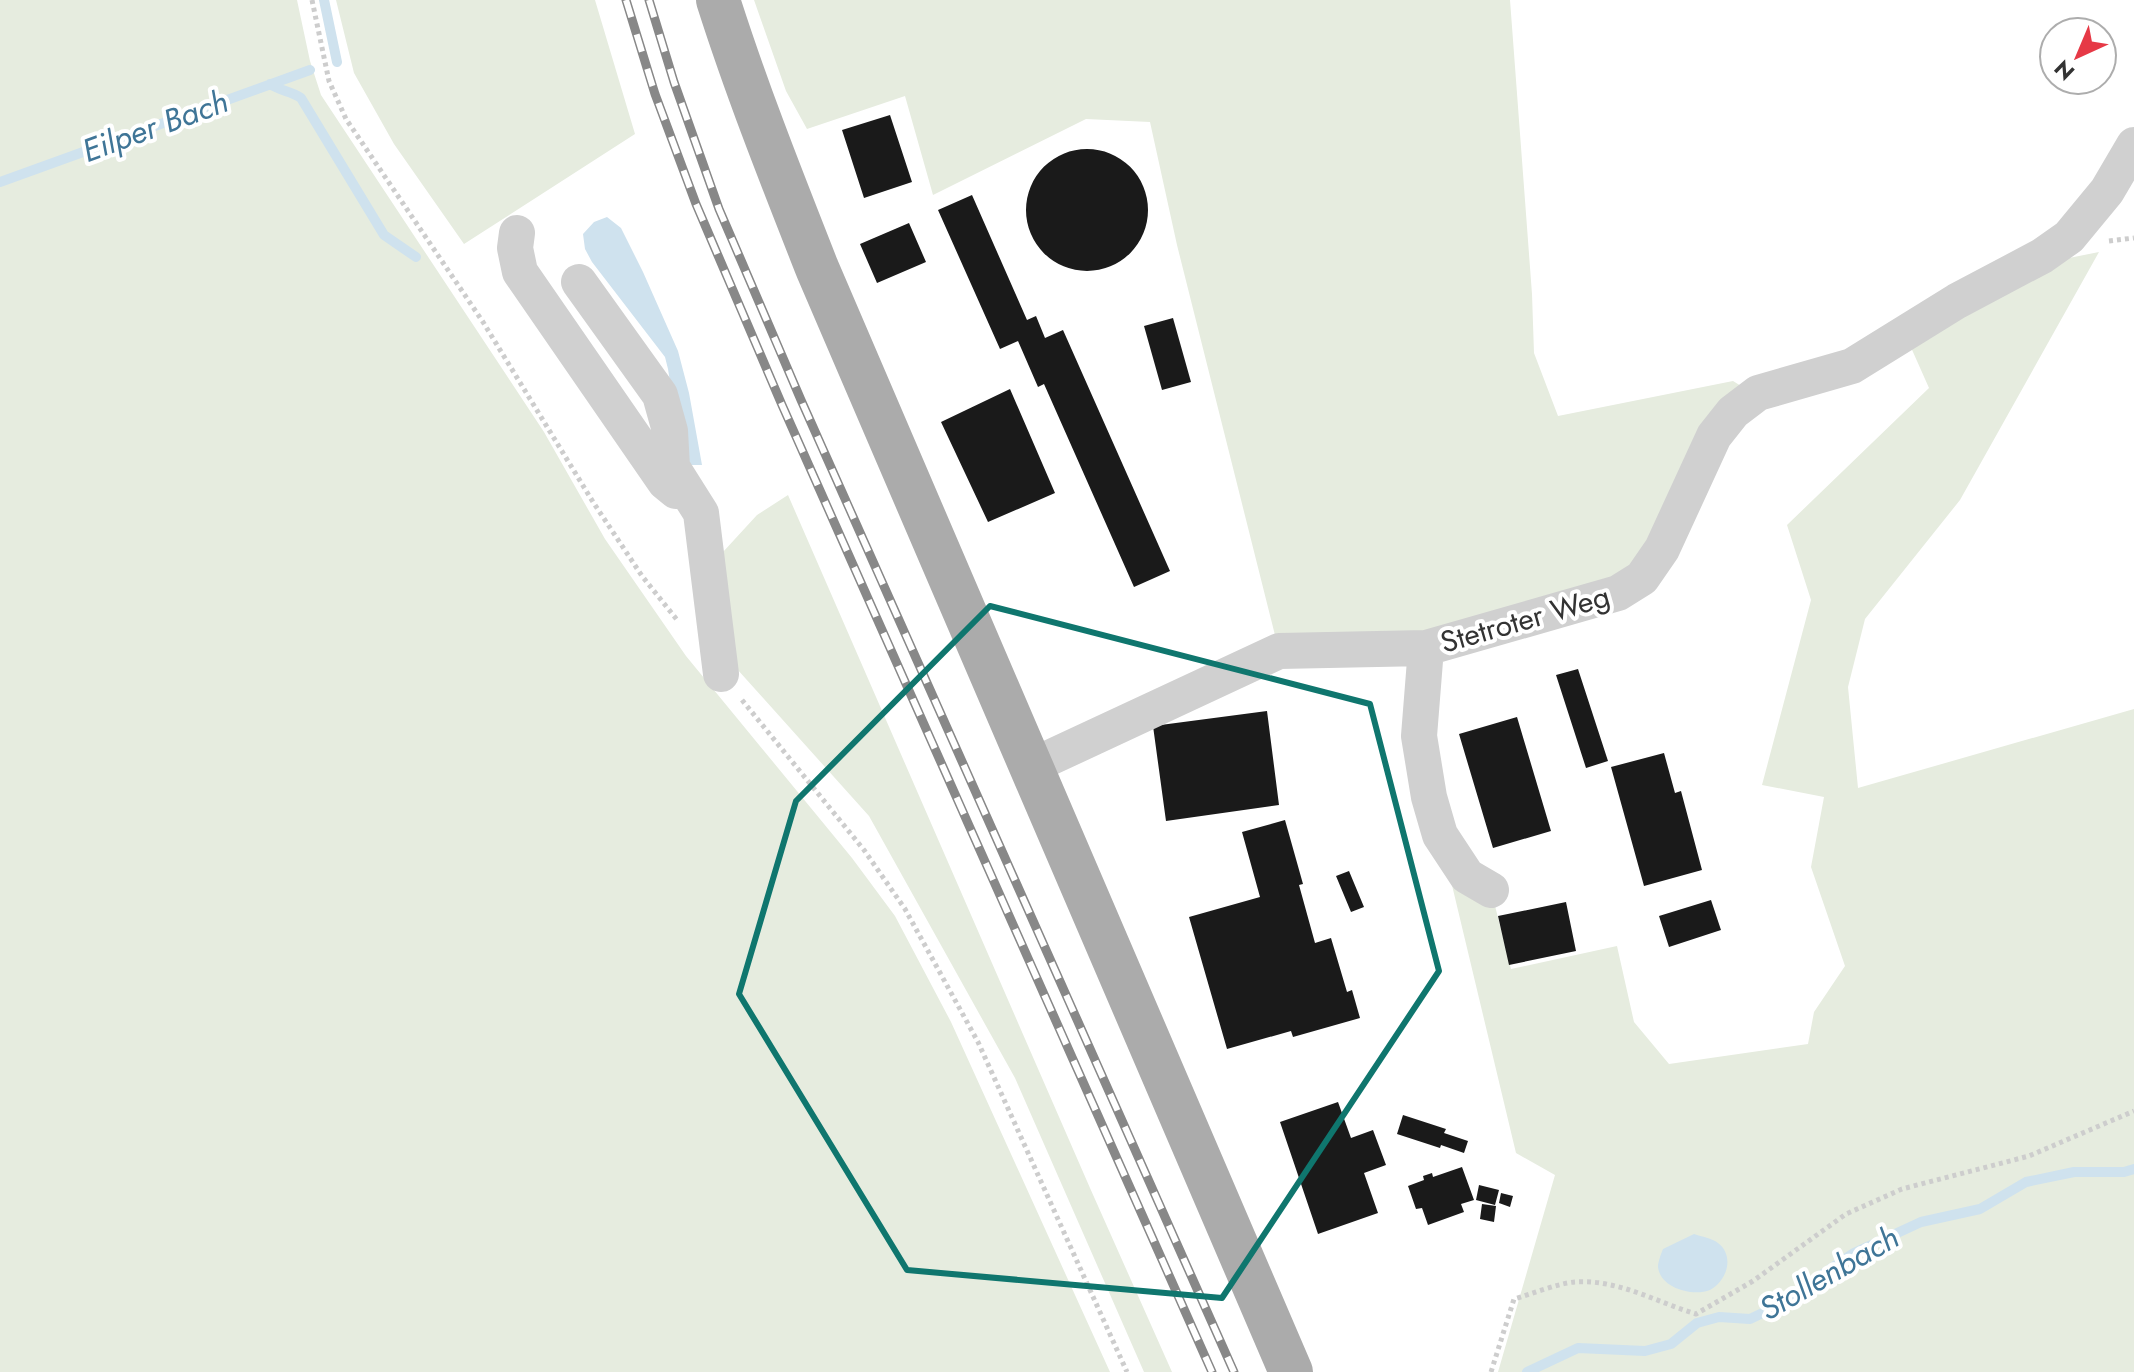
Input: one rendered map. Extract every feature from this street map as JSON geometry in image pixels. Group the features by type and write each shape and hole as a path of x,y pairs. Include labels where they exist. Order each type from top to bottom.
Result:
{"main road":[{"path":"718,0 734,51 817,268 1291,1372"}],"street":[{"name":"Stetroter Weg","path":"1032,766 1279,651 1426,648 1618,593 1642,578 1662,549 1714,436 1733,412 1758,393 1852,366 1957,301 2042,256 2069,237 2107,191 2134,145"},
{"path":"517,233 515,248 520,272 665,482 701,513"},
{"path":"579,282 660,395 670,431 672,467 701,513 721,674"},
{"path":"1426,648 1419,736 1429,797 1440,835 1467,876 1491,890"}],"path":[{"path":"1491,1372 1514,1299 1574,1282 1624,1286 1662,1304 1696,1314 1753,1281 1846,1214 1902,1189 2029,1156 2134,1111"}],"highlighted area":[{"path":"990,606 1370,704 1439,971 1222,1298 907,1270 739,994 796,801"}],"shaded area":[{"path":"0,0 297,0 321,95 544,432 605,539 686,656 852,858 895,916 951,1022 1110,1372 0,1372"},
{"path":"336,0 595,0 635,134 464,244 394,144 354,73"},
{"path":"754,0 1510,0 1534,353 1558,416 1733,381 1746,389 1635,573 1426,648 1279,651 1177,245 1150,122 1086,119 933,195 905,96 807,129 786,91"},
{"path":"2099,252 1960,500 1865,619 1848,687 1858,788 2134,709 2134,1372 1498,1372 1555,1175 1516,1153 1440,835 1491,890 1511,969 1617,946 1634,1022 1669,1064 1808,1044 1814,1012 1845,966 1811,867 1824,797 1762,785 1811,600 1787,525 1929,388 1909,343 2049,262"},
{"path":"788,495 1172,1372 1144,1372 1015,1078 869,816 737,669 723,552 757,515"}],"water":[{"path":"607,217 621,228 678,351 702,465 683,465 665,357 585,249 583,234 594,222"},
{"path":"1694,1234 1718,1243 1727,1261 1721,1281 1703,1292 1678,1289 1665,1280 1658,1267 1663,1249"}],"building":[{"path":"890,115 912,182 864,198 842,130"},
{"path":"1087,149 1110,153 1130,167 1144,187 1148,210 1144,233 1130,253 1110,267 1087,271 1064,267 1044,253 1030,233 1026,210 1030,187 1044,167 1064,153"},
{"path":"972,195 1027,320 1036,316 1045,338 1063,330 1170,571 1134,587 1044,384 1038,387 1018,341 1000,349 938,210"},
{"path":"909,223 926,262 877,283 860,244"},
{"path":"1173,318 1191,382 1162,390 1144,326"},
{"path":"1010,389 1055,493 988,522 941,422"},
{"path":"1578,669 1608,761 1586,768 1556,675"},
{"path":"1267,711 1279,805 1166,821 1153,726"},
{"path":"1517,717 1551,831 1493,848 1459,734"},
{"path":"1664,753 1675,793 1681,791 1702,870 1644,886 1611,767"},
{"path":"1285,820 1315,943 1331,938 1347,992 1352,990 1360,1018 1293,1037 1291,1031 1227,1049 1189,917 1260,897 1242,832"},
{"path":"1349,871 1364,907 1351,912 1336,876"},
{"path":"1711,900 1721,930 1669,947 1659,916"},
{"path":"1566,902 1576,951 1509,965 1498,916"},
{"path":"1338,1102 1351,1138 1373,1130 1386,1165 1364,1173 1378,1213 1318,1234 1280,1122"},
{"path":"1403,1115 1446,1129 1444,1133 1468,1141 1464,1153 1397,1134"},
{"path":"1462,1167 1474,1200 1461,1204 1464,1212 1428,1225 1422,1208 1416,1209 1408,1186 1424,1180 1423,1176 1432,1173 1433,1177"},
{"path":"1479,1185 1499,1190 1495,1205 1476,1200"},
{"path":"1501,1193 1513,1196 1510,1207 1499,1203"},
{"path":"1482,1204 1496,1206 1494,1222 1480,1219"}],"waterway":[{"name":"Eilper Bach","path":"324,0 337,62"},
{"name":"Eilper Bach","path":"0,182 310,70"},
{"path":"270,84 301,98 384,235 416,257"},
{"name":"Stollenbach","path":"1527,1372 1578,1348 1645,1351 1671,1344 1697,1323 1719,1317 1750,1319 1771,1309 1854,1253 1921,1222 1980,1209 2026,1182 2074,1172 2124,1172 2134,1169"}],"railway":[{"path":"626,0 655,94 696,204 782,405 1212,1372"},
{"path":"649,0 719,209 1234,1372"}]}
